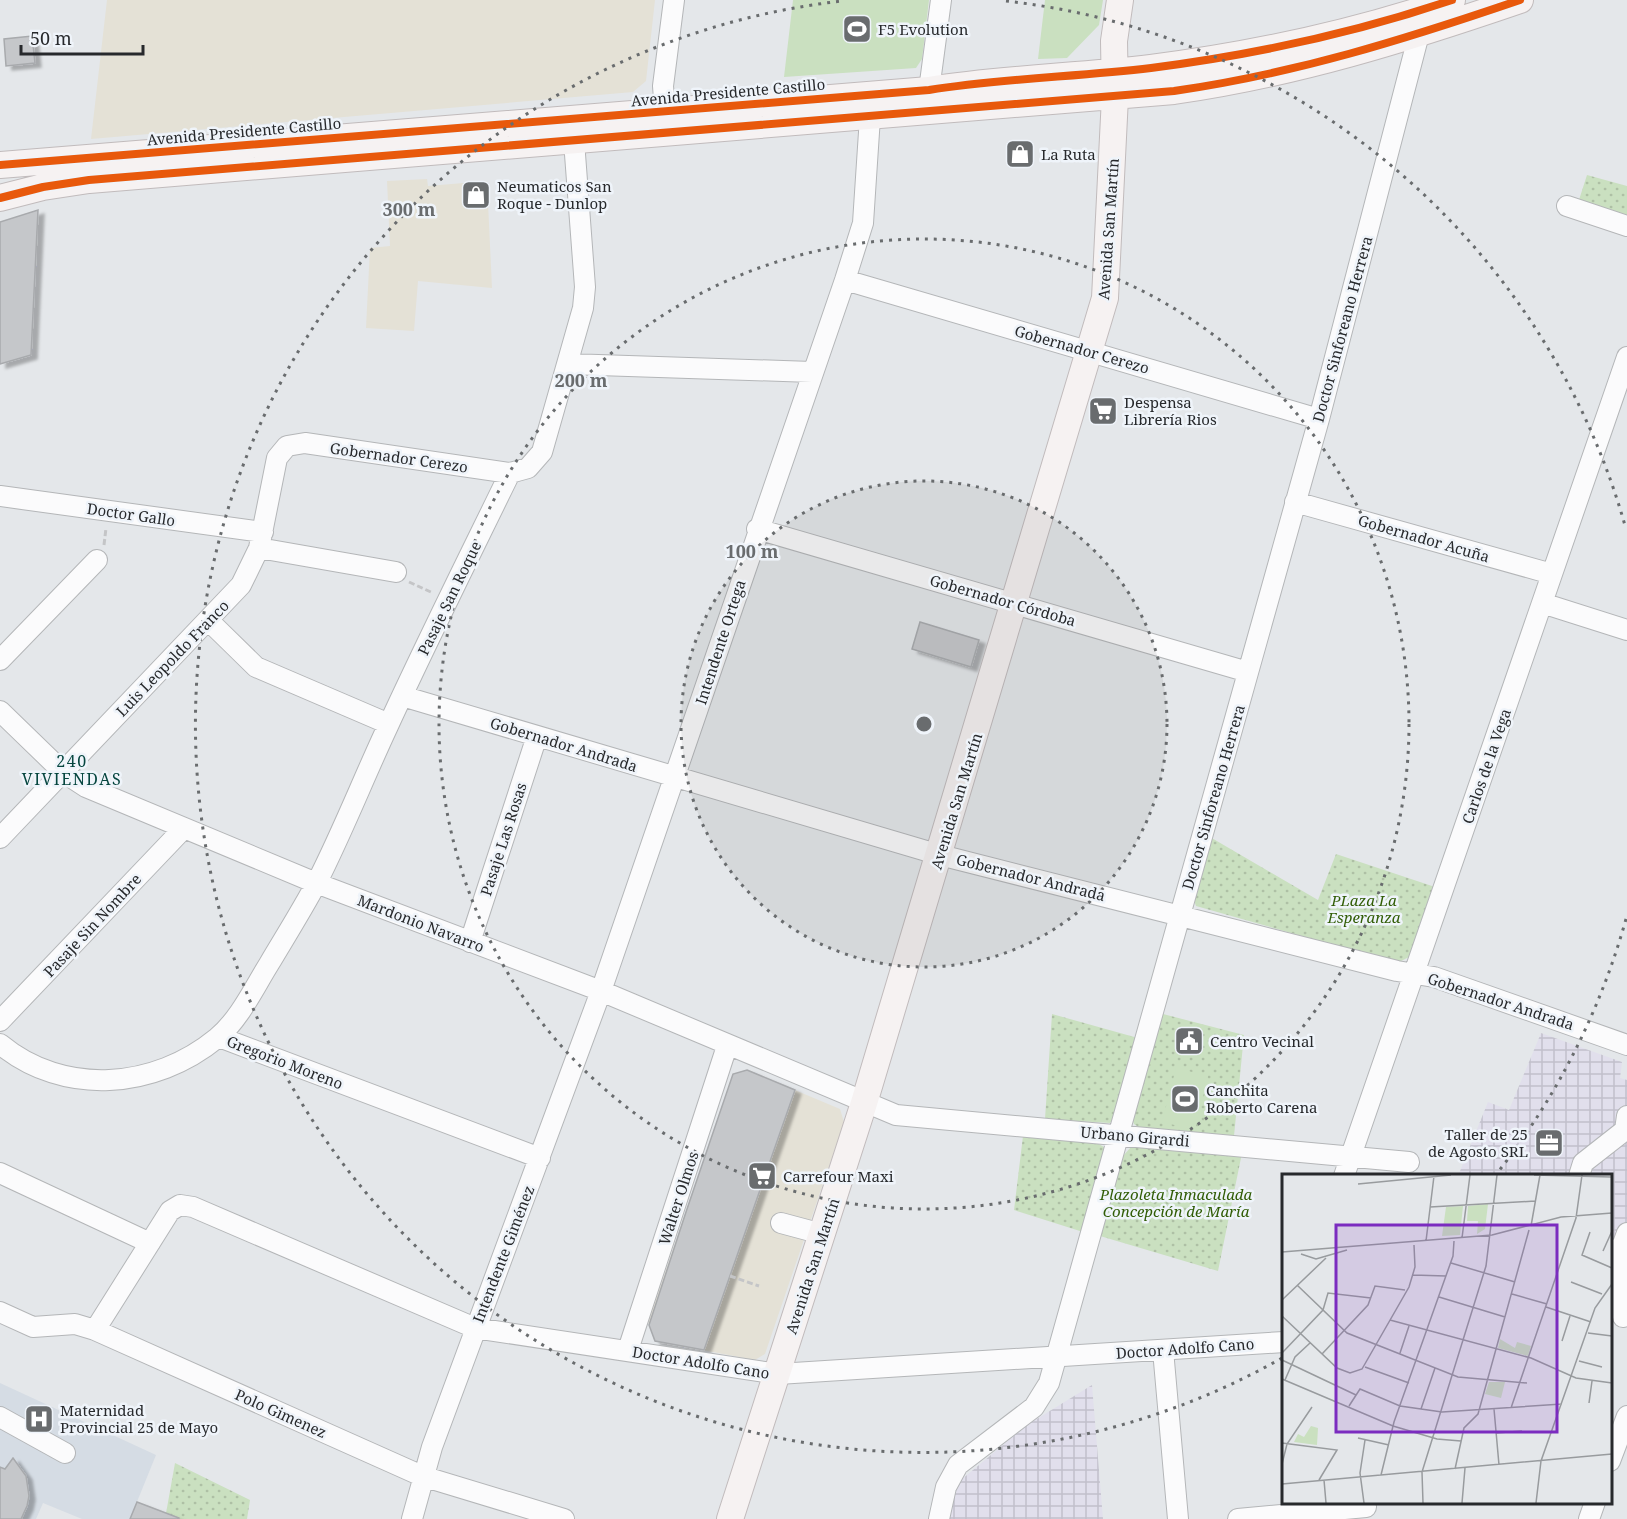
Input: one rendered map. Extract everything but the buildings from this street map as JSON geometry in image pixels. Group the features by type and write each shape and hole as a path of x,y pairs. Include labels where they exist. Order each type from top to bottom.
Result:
{"main road":[{"name":"Avenida San Martín","path":"730,1519 864,1104 1105,298 1109,262 1116,71 1114,41 1120,0"},
{"path":"1116,71 1129,42 1136,0"},
{"path":"0,198 43,187 89,180 1115,97 1223,84 1287,71 1419,34 1521,0"},
{"name":"Avenida Presidente Castillo","path":"0,165 929,90 1001,79 1116,71 1212,59 1349,30 1440,2"}],"street":[{"path":"665,111 663,86 674,0"},
{"path":"929,90 941,0"},
{"name":"Doctor Sinforeano Herrera","path":"939,1519 946,1487 958,1465 1034,1407 1049,1383 1318,419 1419,34"},
{"name":"Intendente Ortega","path":"601,991 676,778 758,528 863,223 870,117"},
{"path":"510,473 528,468 542,452 583,308 585,287 574,141"},
{"path":"1567,206 1627,226"},
{"name":"Gobernador Cerezo","path":"845,280 1318,419"},
{"name":"Carlos de la Vega","path":"1345,1174 1627,357"},
{"path":"568,364 812,372"},
{"name":"Gobernador Cerezo","path":"287,446 305,443 510,473"},
{"name":"Luis Leopoldo Franco","path":"0,838 241,585 261,540 277,458 287,446"},
{"name":"Pasaje San Roque","path":"219,1037 249,998 316,883 388,724 510,473"},
{"name":"Doctor Gallo","path":"0,496 109,511 261,540 396,572"},
{"name":"Gobernador Acuña","path":"1295,502 1552,574"},
{"name":"Gobernador Córdoba","path":"758,528 1248,672"},
{"path":"0,660 97,560"},
{"path":"1542,603 1627,630"},
{"path":"208,620 256,668 388,724"},
{"name":"Gobernador Andrada","path":"402,696 940,855 1414,974 1434,977 1627,1045"},
{"name":"Mardonio Navarro","path":"0,711 63,772 86,787 316,883 601,991 864,1104"},
{"name":"Pasaje Las Rosas","path":"470,942 537,736"},
{"name":"Pasaje Sin Nombre","path":"0,1021 184,828"},
{"name":"Intendente Giménez","path":"412,1519 422,1476 601,991"},
{"name":"Gregorio Moreno","path":"0,1044 34,1065 68,1077 103,1082 141,1078 193,1056 219,1037 540,1158"},
{"name":"Walter Olmos","path":"628,1350 727,1046"},
{"name":"Urbano Girardi","path":"864,1104 896,1115 1409,1162"},
{"path":"1580,1174 1583,1163 1626,1127"},
{"path":"0,1173 150,1243 95,1330"},
{"name":"Doctor Adolfo Cano","path":"150,1243 170,1211 180,1204 204,1212 475,1328 778,1374 1282,1342"},
{"path":"781,1223 822,1234"},
{"path":"1620,1318 1615,1251 1627,1233"},
{"name":"Polo Gimenez","path":"0,1312 33,1327 75,1324 95,1330 422,1476 564,1519"},
{"path":"1163,1350 1178,1519"},
{"path":"1612,1458 1627,1416"},
{"path":"0,1417 64,1453"},
{"path":"1589,1519 1595,1504"},
{"path":"1238,1519 1366,1507"}],"path":[{"path":"97,560 102,555 109,511"},
{"path":"396,572 412,584 448,599"},
{"path":"730,1276 759,1286"}],"shaded area":[{"path":"107,0 655,0 646,81 633,92 91,139"},
{"path":"427,179 428,186 487,181 492,288 418,281 414,331 366,328 370,248 390,246 387,181"},
{"name":"Taller de 25 de Agosto SRL","path":"1541,1033 1622,1062 1620,1078 1627,1080 1627,1301 1612,1302 1612,1174 1459,1174 1488,1102 1509,1110"},
{"name":"Carrefour Maxi","path":"747,1070 840,1109 844,1122 765,1354 755,1360 655,1341 648,1322 733,1074"},
{"name":"Maternidad Provincial 25 de Mayo","path":"0,1383 156,1455 130,1519 82,1519 43,1503 36,1519 0,1519"},
{"path":"1092,1385 1103,1519 948,1519 955,1485 1027,1425"}],"green space":[{"name":"F5 Evolution","path":"793,0 929,0 922,59 916,68 784,77"},
{"path":"1045,0 1103,0 1099,25 1067,58 1038,59"},
{"path":"1587,175 1627,186 1627,218 1578,203"},
{"name":"PLaza La Esperanza","path":"1210,837 1318,900 1336,854 1435,887 1411,956 1397,963 1196,906 1193,897"},
{"path":"1052,1014 1138,1038 1115,1116 1110,1123 1045,1119"},
{"path":"1163,1014 1244,1035 1234,1136 1140,1128 1134,1124 1131,1116"},
{"name":"Canchita Roberto Carena","path":"1176,1068 1208,1076 1195,1130 1162,1122"},
{"name":"Plazoleta Inmaculada Concepción de María","path":"1023,1136 1095,1142 1104,1147 1105,1157 1083,1232 1014,1210"},
{"name":"Plazoleta Inmaculada Concepción de María","path":"1140,1145 1242,1153 1218,1271 1100,1236 1123,1156 1131,1147"},
{"path":"175,1463 250,1500 247,1519 165,1519"}],"cycle path":[{"path":"0,165 929,90 1151,68 1227,57 1303,42 1378,23 1452,0"},
{"path":"0,198 43,187 89,180 1174,91 1263,75 1349,54 1520,0"}],"place":[{"name":"F5 Evolution","path":"857,29"},
{"name":"La Ruta","path":"1020,154"},
{"name":"Neumaticos San Roque - Dunlop","path":"476,195"},
{"name":"Despensa Librería Rios","path":"1103,411"},
{"name":"Centro Vecinal","path":"1189,1041"},
{"name":"Canchita Roberto Carena","path":"1185,1099"},
{"name":"Taller de 25 de Agosto SRL","path":"1549,1143"},
{"name":"Carrefour Maxi","path":"762,1176"},
{"name":"Maternidad Provincial 25 de Mayo","path":"39,1419"}],"district":[{"name":"240 VIVIENDAS","path":"72,770"}]}
